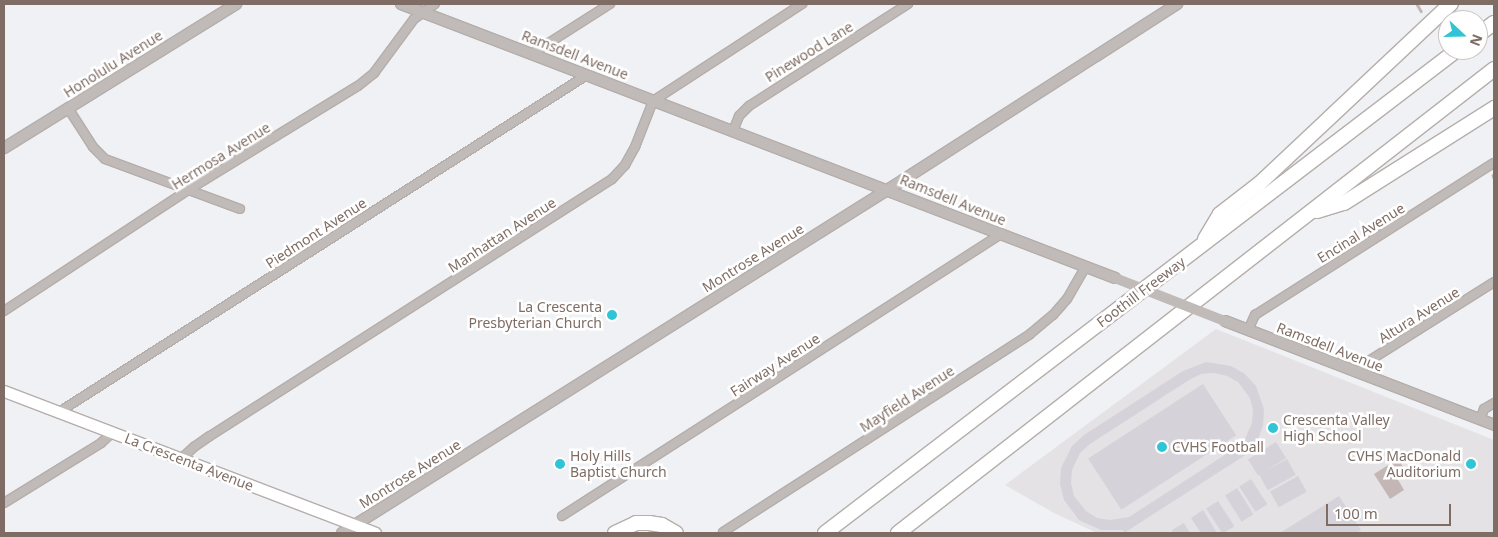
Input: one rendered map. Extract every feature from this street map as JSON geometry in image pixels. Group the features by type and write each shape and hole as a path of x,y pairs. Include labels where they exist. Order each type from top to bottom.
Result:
{"highway":[{"path":"1200,248 1220,214 1259,184 1451,4"},
{"name":"Foothill Freeway","path":"825,533 1444,60"},
{"path":"898,533 1494,70"},
{"path":"1309,213 1344,203 1494,108"},
{"path":"614,533 636,523 662,525 676,533"}],"main road":[{"name":"La Crescenta Avenue","path":"4,391 375,533"}],"street":[{"name":"Honolulu Avenue","path":"4,148 236,4"},
{"name":"Ramsdell Avenue","path":"401,4 888,189 1494,425"},
{"name":"Hermosa Avenue","path":"4,311 188,190 370,77 422,12 435,4"},
{"path":"533,54 610,4"},
{"path":"653,101 802,4"},
{"name":"Pinewood Lane","path":"733,131 739,116 749,106 908,4"},
{"name":"Montrose Avenue","path":"342,533 888,189 1177,4"},
{"name":"Piedmont Avenue","path":"59,412 587,75"},
{"name":"Manhattan Avenue","path":"181,459 210,436 612,179 625,165 635,147 653,101"},
{"path":"68,108 93,147 105,159 240,209"},
{"name":"Encinal Avenue","path":"1248,330 1255,315 1494,163"},
{"name":"Fairway Avenue","path":"562,516 1001,234"},
{"name":"Mayfield Avenue","path":"724,532 1030,334 1053,315 1067,299 1086,266"},
{"name":"Altura Avenue","path":"1360,373 1364,364 1494,282"},
{"path":"1480,419 1484,409 1494,402"},
{"path":"4,503 101,443 113,432"}],"shaded area":[{"name":"Crescenta Valley High School","path":"1216,329 1494,440 1494,533 1097,533 1054,513 1005,485"},
{"path":"1206,362 1231,366 1245,374 1256,386 1264,409 1263,425 1258,440 1261,445 1124,533 1123,530 1101,530 1079,520 1064,500 1060,484 1061,468 1072,446 1084,435 1183,371","holes":["1214,373 1227,376 1238,382 1250,398 1253,410 1252,423 1244,441 1129,517 1110,520 1097,518 1086,511 1074,496 1071,483 1072,470 1080,453 1090,444 1189,380 1201,374"]},
{"name":"CVHS Football","path":"1203,384 1236,435 1121,510 1088,459"},
{"path":"1276,442 1286,458 1258,476 1248,459"},
{"path":"1287,459 1296,475 1268,490 1259,475"},
{"path":"1398,459 1406,472 1397,478 1404,490 1390,499 1374,474"},
{"path":"1298,476 1307,492 1279,507 1270,492"},
{"path":"1251,479 1267,504 1256,512 1239,487"},
{"path":"1237,488 1253,514 1242,522 1225,495"},
{"path":"1339,496 1361,530 1356,533 1280,533"},
{"path":"1218,501 1234,526 1222,533 1206,509"},
{"path":"1203,510 1217,533 1201,533 1191,518"},
{"path":"1184,523 1190,533 1173,533 1172,530"}],"waterway":[{"path":"1417,4 1421,11"}],"place":[{"name":"La Crescenta Presbyterian Church","path":"612,315"},
{"name":"Crescenta Valley High School","path":"1273,428"},
{"name":"CVHS Football","path":"1162,447"},
{"name":"Holy Hills Baptist Church","path":"560,464"},
{"name":"CVHS MacDonald Auditorium","path":"1471,464"}]}
